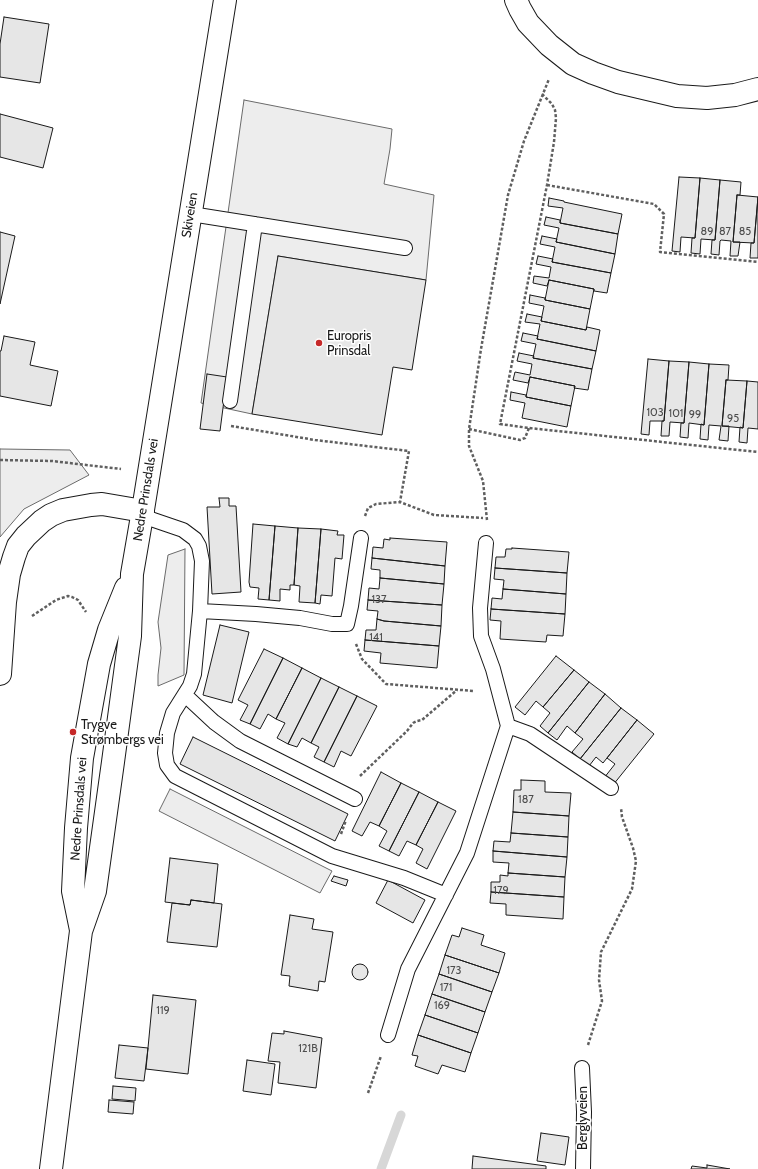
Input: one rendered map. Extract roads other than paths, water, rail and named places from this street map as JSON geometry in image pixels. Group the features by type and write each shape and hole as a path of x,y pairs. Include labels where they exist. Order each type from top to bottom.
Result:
{"main road":[{"name":"Skiveien","path":"156,431 225,0"},
{"path":"516,0 528,23 548,44 573,64 593,73 618,82 677,96 708,98 735,95 758,89"},
{"name":"Nedre Prinsdals vei","path":"51,1169 82,931 95,891 130,636 132,574 156,431"},
{"path":"0,674 10,566 18,546 26,536 42,521 63,510 102,504 143,514"},
{"name":"Nedre Prinsdals vei","path":"82,931 73,891 76,828 82,758 99,664 109,630 132,574"}],"lane":[{"path":"190,214 405,248"},
{"path":"230,401 255,224"},
{"path":"143,514 183,530 195,540 199,546 202,561 200,611 194,674 190,686 173,713 167,733 165,753 167,765 175,776 332,856 404,878 446,895"},
{"path":"200,611 256,614 300,618 332,624 347,624 352,606 361,538"},
{"path":"388,1034 408,970 467,853 508,726 498,693 493,669 481,636 480,608 486,543"},
{"path":"185,695 214,722 240,741 355,799"},
{"path":"508,726 530,734 611,788"},
{"name":"Berglyveien","path":"582,1068 584,1112 583,1169"}],"waterway":[{"path":"381,1169 401,1115"}],"place":[{"name":"Europris Prinsdal","path":"319,343"},
{"name":"Trygve Strømbergs vei","path":"73,732"}]}
